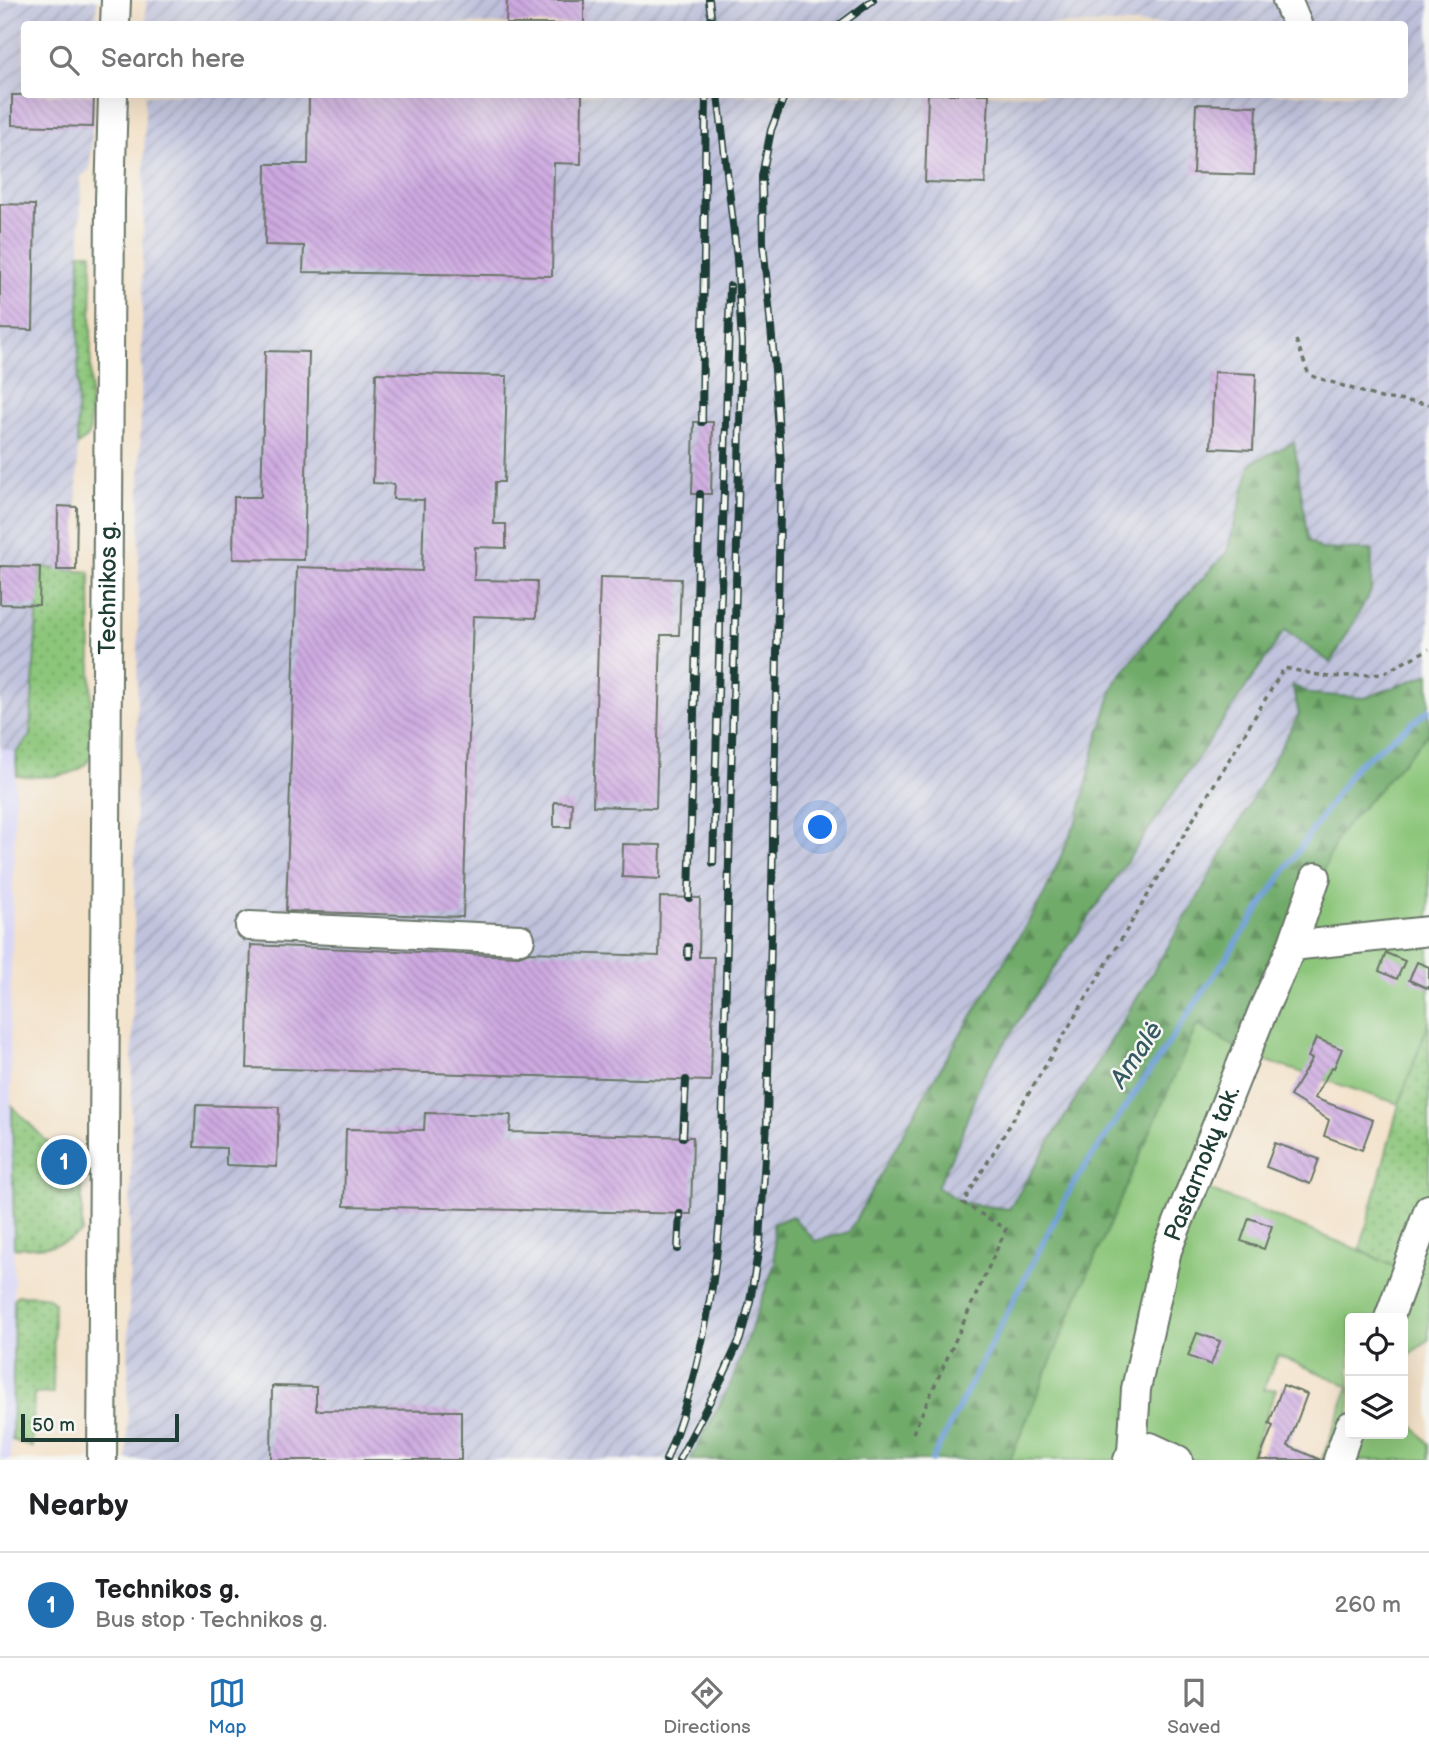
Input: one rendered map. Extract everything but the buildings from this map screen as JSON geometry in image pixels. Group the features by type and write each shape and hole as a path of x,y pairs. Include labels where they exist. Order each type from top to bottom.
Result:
{"street":[{"path":"115,21 116,0"},
{"path":"1287,0 1296,21"},
{"name":"Technikos g.","path":"102,1460 113,98"},
{"name":"Pastarnokų tak.","path":"1130,1456 1136,1389 1167,1250 1264,1008 1292,946 1316,877"},
{"path":"250,926 520,939"},
{"path":"1292,946 1429,931"},
{"path":"1391,1313 1429,1209"},
{"path":"1338,1460 1345,1439"},
{"path":"1130,1456 1150,1447 1178,1460"}],"path":[{"path":"1296,340 1308,375 1381,398 1429,404"},
{"path":"913,1433 1006,1229 963,1203 1284,668 1329,677 1382,674 1429,649"}],"shaded area":[{"path":"0,0 97,0 96,21 21,21 21,98 94,98 90,169 81,177 76,570 40,567 30,736 16,753 0,747"},
{"path":"146,0 1429,0 1429,674 1365,698 1311,694 1292,686 1299,714 1197,899 1008,1209 963,1203 937,1187 958,1143 982,1079 1033,999 1285,630 1372,551 1321,549 1308,540 1251,463 1227,552 1161,623 1115,682 1097,740 1079,815 1044,895 928,1089 849,1232 815,1241 792,1216 773,1224 775,1263 731,1383 690,1460 127,1460 145,98 1408,98 1408,21 146,21"},
{"path":"0,747 16,753 10,1023 14,1278 11,1460 0,1460"}],"green space":[{"path":"80,253 92,253 90,429 87,438 77,445"},
{"path":"1294,442 1308,540 1321,549 1372,550 1371,591 1331,663 1285,630 982,1078 958,1143 937,1187 963,1203 1009,1209 1197,899 1299,714 1292,685 1311,694 1365,698 1429,674 1429,733 1339,834 1245,1054 1197,1026 1079,1294 1010,1460 690,1460 731,1383 775,1263 773,1224 792,1216 815,1241 849,1232 928,1089 1044,895 1079,815 1097,740 1115,682 1161,623 1227,552 1251,463"},
{"path":"40,567 90,572 92,754 87,763 70,773 48,777 17,776 16,753 30,736"},
{"path":"1429,733 1429,1021 1399,1104 1245,1054 1194,1184 1359,1250 1405,1272 1429,1209 1429,1339 1408,1356 1408,1313 1345,1313 1345,1384 1278,1355 1263,1390 1276,1389 1250,1460 1010,1460 1079,1294 1197,1025 1245,1053 1339,834"},
{"path":"1429,1021 1429,1209 1406,1273 1360,1250 1399,1104"},
{"path":"12,1106 82,1177 82,1232 66,1241 50,1246 14,1248"},
{"path":"18,1295 43,1296 54,1303 53,1393 34,1394 32,1447 12,1440 14,1299"},
{"path":"1345,1397 1345,1439 1408,1439 1408,1420 1429,1444 1429,1460 1322,1460"}],"waterway":[{"name":"Amalė","path":"932,1460 1072,1186 1355,767 1429,710"}],"railway":[{"path":"709,0 712,21"},
{"path":"845,21 873,0"},
{"path":"702,422 706,98"},
{"path":"666,1460 687,1401 702,1341 720,1219 742,344 737,259 718,98"},
{"path":"679,1460 740,1339 750,1301 760,1241 767,1122 781,465 763,243 762,176 771,130 783,98"},
{"path":"713,863 730,286"},
{"path":"689,898 700,494"},
{"path":"688,947 688,957"},
{"path":"683,1137 686,1080"},
{"path":"678,1249 680,1214"}],"place":[{"name":"Technikos g.","path":"64,1162"}]}
